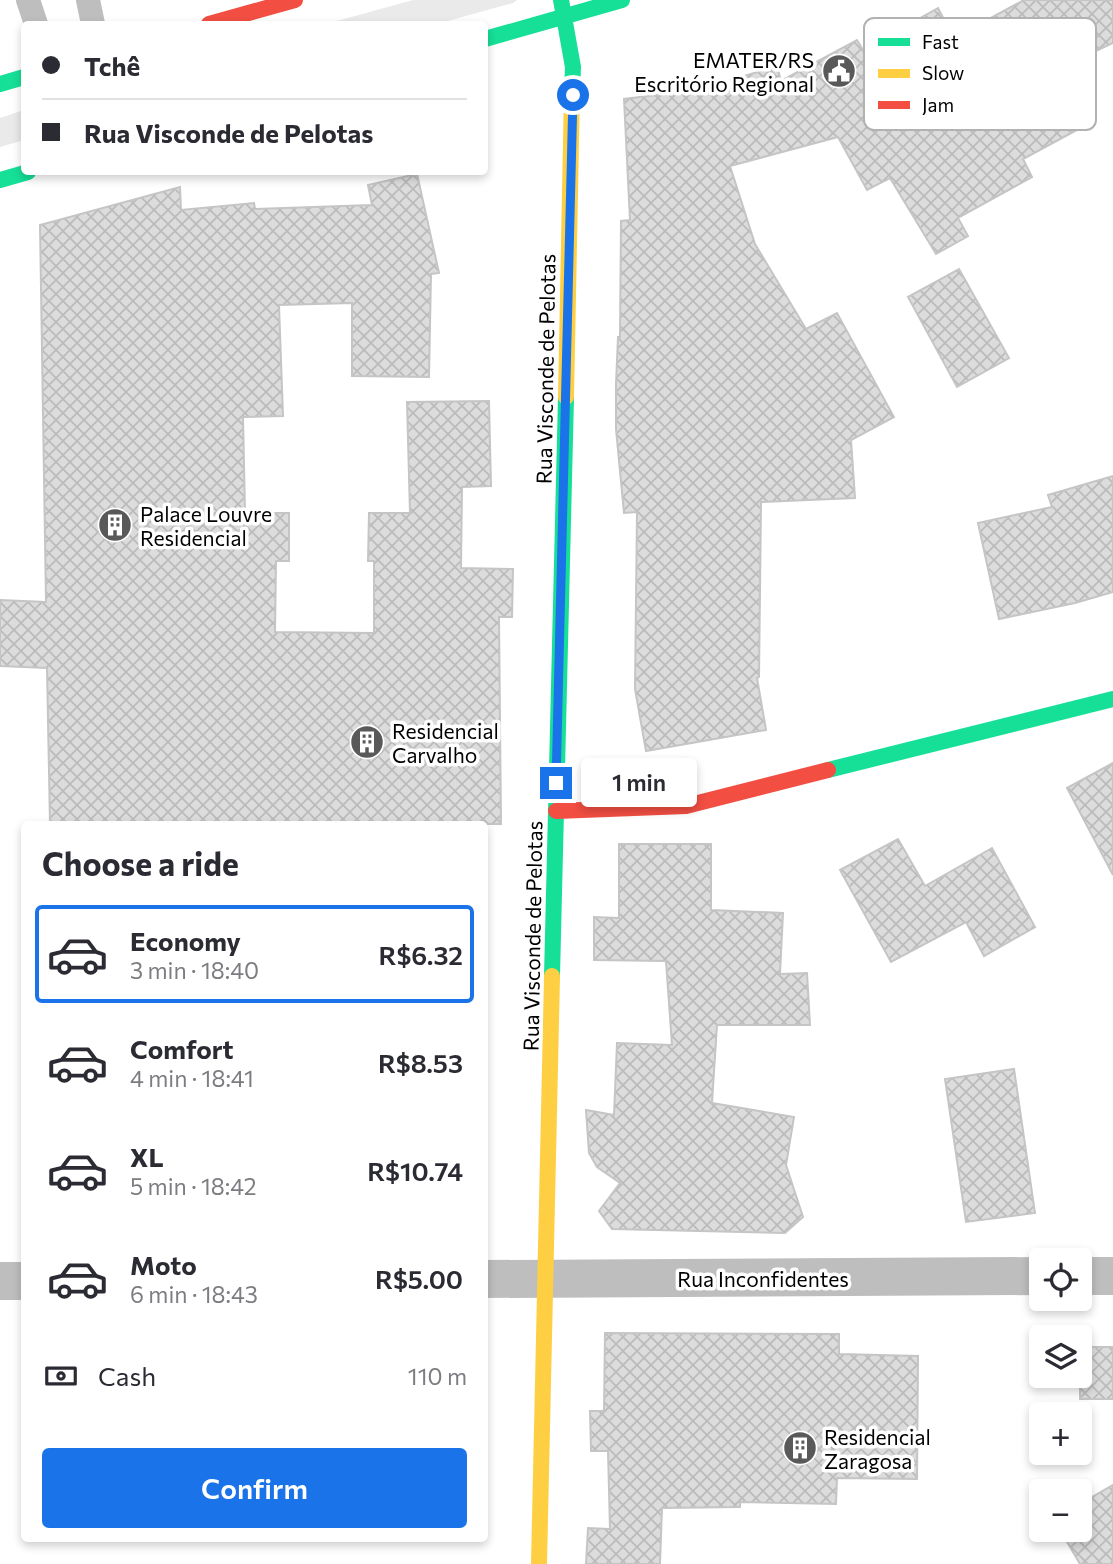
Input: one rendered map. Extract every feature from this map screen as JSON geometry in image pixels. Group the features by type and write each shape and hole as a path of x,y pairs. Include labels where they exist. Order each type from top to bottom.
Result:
{"street":[{"path":"219,21 295,0"},
{"path":"488,38 563,8 622,0"},
{"name":"Rua Visconde de Pelotas","path":"539,1564 573,67 563,8"},
{"path":"0,84 21,78"},
{"path":"0,180 21,174"},
{"path":"556,811 685,806 1113,699"},
{"name":"Rua Inconfidentes","path":"488,1279 1029,1276"},
{"path":"1092,1276 1113,1276"},
{"path":"0,1281 21,1281"}],"lane":[{"path":"28,0 35,21"},
{"path":"88,0 92,21"}],"shaded area":[{"path":"413,0 517,0 448,21 337,21"},
{"path":"21,111 21,141 0,147 0,118"}],"building":[{"path":"1024,0 1113,0 1113,43 1096,51 1096,18 991,18"},
{"path":"938,8 943,18 920,18"},
{"path":"857,40 863,50 864,130 1077,130 1023,159 1032,177 958,218 968,236 936,254 890,178 867,190 838,137 730,166 755,244 806,329 837,313 894,417 851,440 855,498 761,502 757,678 766,730 646,751 635,689 637,512 624,513 616,429 621,221 630,220 624,99 733,86 731,80 777,66 781,81"},
{"path":"417,175 439,273 431,274 429,377 352,376 352,303 279,305 283,416 243,417 245,513 289,513 289,561 276,561 275,632 374,633 374,561 368,561 369,513 410,513 407,402 489,401 491,486 462,487 461,568 513,569 512,617 499,617 501,824 488,824 488,821 50,821 47,668 0,666 0,600 46,602 40,225 180,187 181,210 254,203 255,209 372,205 368,185"},
{"path":"959,269 1009,358 957,387 908,297"},
{"path":"1113,476 1113,592 999,619 978,523 1052,507 1048,495"},
{"path":"1113,763 1113,875 1067,788"},
{"path":"898,839 925,886 992,848 1035,927 984,956 966,922 891,962 840,870"},
{"path":"619,844 711,844 711,910 783,913 780,974 807,973 810,1025 717,1025 712,1103 794,1117 786,1165 803,1217 785,1233 612,1229 599,1211 620,1183 597,1167 589,1153 586,1110 614,1115 617,1043 672,1045 666,961 594,960 594,917 619,918"},
{"path":"1014,1069 1035,1213 966,1222 945,1079"},
{"path":"605,1333 839,1334 839,1354 918,1356 917,1479 837,1478 836,1504 740,1502 740,1507 662,1508 660,1564 586,1564 588,1528 610,1529 608,1451 591,1451 590,1411 604,1411"},
{"path":"1092,1347 1113,1347 1113,1399 1080,1399 1080,1388 1092,1388"},
{"path":"1113,1485 1113,1564 1080,1564 1067,1542 1092,1542 1092,1497"}],"traffic: fast":[{"path":"561,0 573,67 572,91"},
{"path":"488,38 622,0"},
{"path":"0,84 21,78"},
{"path":"0,180 21,174"},
{"path":"552,976 566,397"},
{"path":"828,770 1113,699"}],"traffic: slow":[{"path":"566,397 572,91"},
{"path":"539,1564 552,976"}],"traffic: jam":[{"path":"220,21 295,0"},
{"path":"556,811 686,806 828,770"}],"place":[{"name":"EMATER/RS Escritório Regional","path":"839,71"},
{"name":"Palace Louvre Residencial","path":"115,525"},
{"name":"Residencial Carvalho","path":"367,742"},
{"name":"Residencial Zaragosa","path":"800,1448"}],"route":[{"path":"556,783 573,95"}]}
